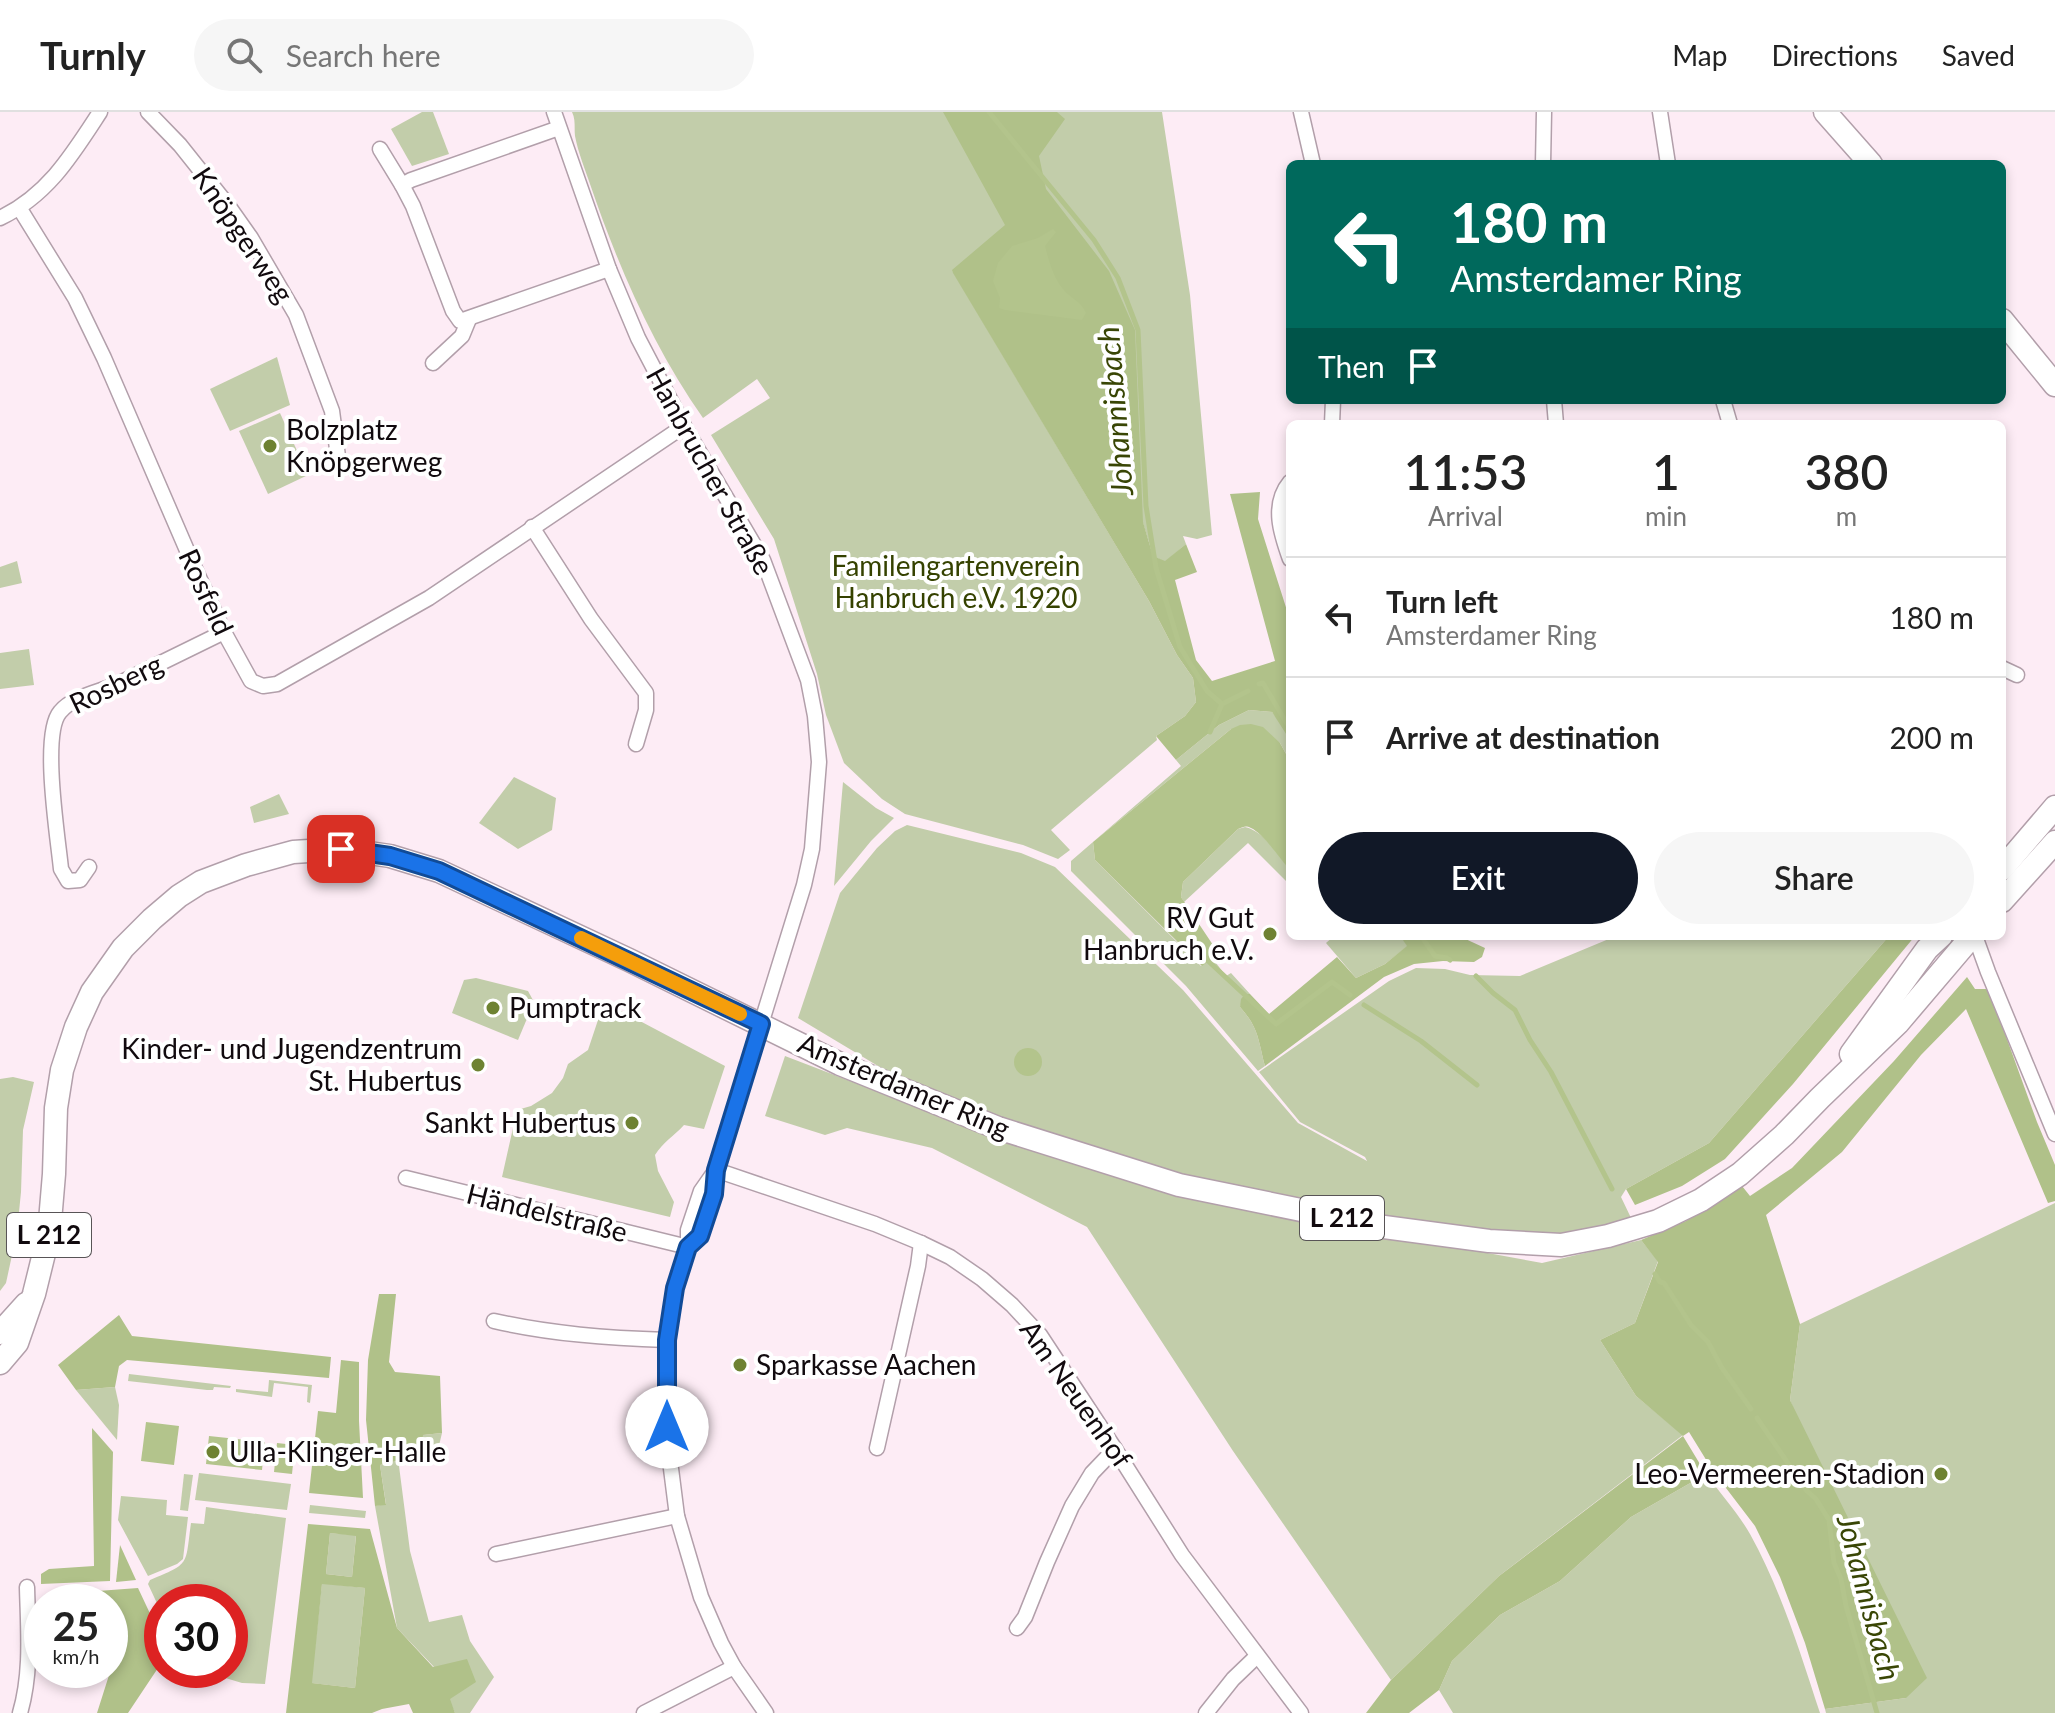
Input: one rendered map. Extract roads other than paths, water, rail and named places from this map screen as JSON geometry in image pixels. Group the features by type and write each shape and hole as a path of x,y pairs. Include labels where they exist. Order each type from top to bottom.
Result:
{"main road":[{"path":"1825,112 1867,160"},
{"path":"2006,325 2055,385"},
{"path":"2006,864 2055,807"},
{"path":"2006,897 2055,842"},
{"name":"Amsterdamer Ring","path":"0,1363 17,1343 34,1294 49,1233 56,1108 62,1070 92,992 123,948 179,896 201,882 293,852 341,849 390,856 452,877 840,1064 998,1128 1179,1185 1384,1227 1489,1241 1561,1245 1608,1236 1658,1221 1701,1200 1740,1174 1898,1023 1971,940"},
{"name":"Amsterdamer Ring","path":"1820,1098 1898,988 1937,940"},
{"name":"Amsterdamer Ring","path":"3,1327 34,1294"}],"street":[{"path":"0,218 20,209 39,193 65,165 100,112"},
{"name":"Knöpgerweg","path":"148,112 180,145 227,204 251,238 296,315 332,411 339,464"},
{"name":"Hanbrucher Straße","path":"554,112 609,269 638,338 684,426 763,560 808,680 815,716 819,762 812,849 804,885 716,1170 701,1191 688,1230 688,1247 675,1288 667,1340 667,1427 677,1516 701,1597 721,1643 766,1713"},
{"path":"1301,112 1312,160"},
{"path":"1543,160 1544,112"},
{"path":"1660,112 1667,160"},
{"path":"402,185 559,128"},
{"path":"380,149 413,206 453,311 460,321 609,269"},
{"name":"Rosfeld","path":"20,209 75,298 104,358 224,632 251,681 263,686 277,684 411,609 684,426"},
{"path":"433,363 462,336 469,319"},
{"path":"1286,487 1279,527 1286,547"},
{"path":"532,527 591,619 646,693 646,710 636,744"},
{"name":"Rosberg","path":"89,867 80,880 68,881 61,869 51,732 59,713 76,701 224,632"},
{"path":"2006,670 2017,675"},
{"path":"1976,940 2055,1134"},
{"name":"Am Neuenhof","path":"716,1170 875,1224 921,1243 950,1257 1012,1305 1040,1335 1182,1555 1301,1713"},
{"name":"Händelstraße","path":"406,1178 688,1247"},
{"path":"877,1448 921,1243"},
{"path":"494,1321 529,1329 609,1338 667,1340"},
{"path":"1017,1628 1025,1617 1072,1506 1092,1473 1115,1449"},
{"path":"496,1554 677,1516"},
{"path":"1206,1713 1233,1679 1257,1656"},
{"path":"644,1713 734,1667"},
{"path":"20,1713 26,1688"}],"waterway":[{"name":"Johannisbach","path":"989,112 1094,240 1118,278 1138,330 1146,506 1156,568 1180,647 1207,691 1222,704 1248,691"},
{"name":"Johannisbach","path":"1259,684 1263,683 1286,722"},
{"path":"1210,732 1222,704"},
{"name":"Johannisbach","path":"1424,940 1435,956 1450,960"},
{"path":"1206,959 1276,1024 1332,982 1350,995"},
{"name":"Johannisbach","path":"1476,976 1515,1010 1612,1189"},
{"path":"1364,1005 1421,1041 1477,1085"},
{"name":"Johannisbach","path":"1655,1274 1691,1325 1708,1342 1751,1409"},
{"name":"Johannisbach","path":"1757,1418 1829,1520 1834,1563 1877,1713"}],"place":[{"name":"Bolzplatz Knöpgerweg","path":"270,446"},
{"name":"RV Gut Hanbruch e.V.","path":"1270,934"},
{"name":"Pumptrack","path":"493,1008"},
{"name":"Kinder- und Jugendzentrum St. Hubertus","path":"478,1065"},
{"name":"Sankt Hubertus","path":"632,1123"},
{"name":"Sparkasse Aachen","path":"740,1365"},
{"name":"Ulla-Klinger-Halle","path":"213,1452"},
{"name":"Leo-Vermeeren-Stadion","path":"1941,1474"}],"park label":[{"name":"Familengartenverein Hanbruch e.V. 1920","path":"956,582"}]}
